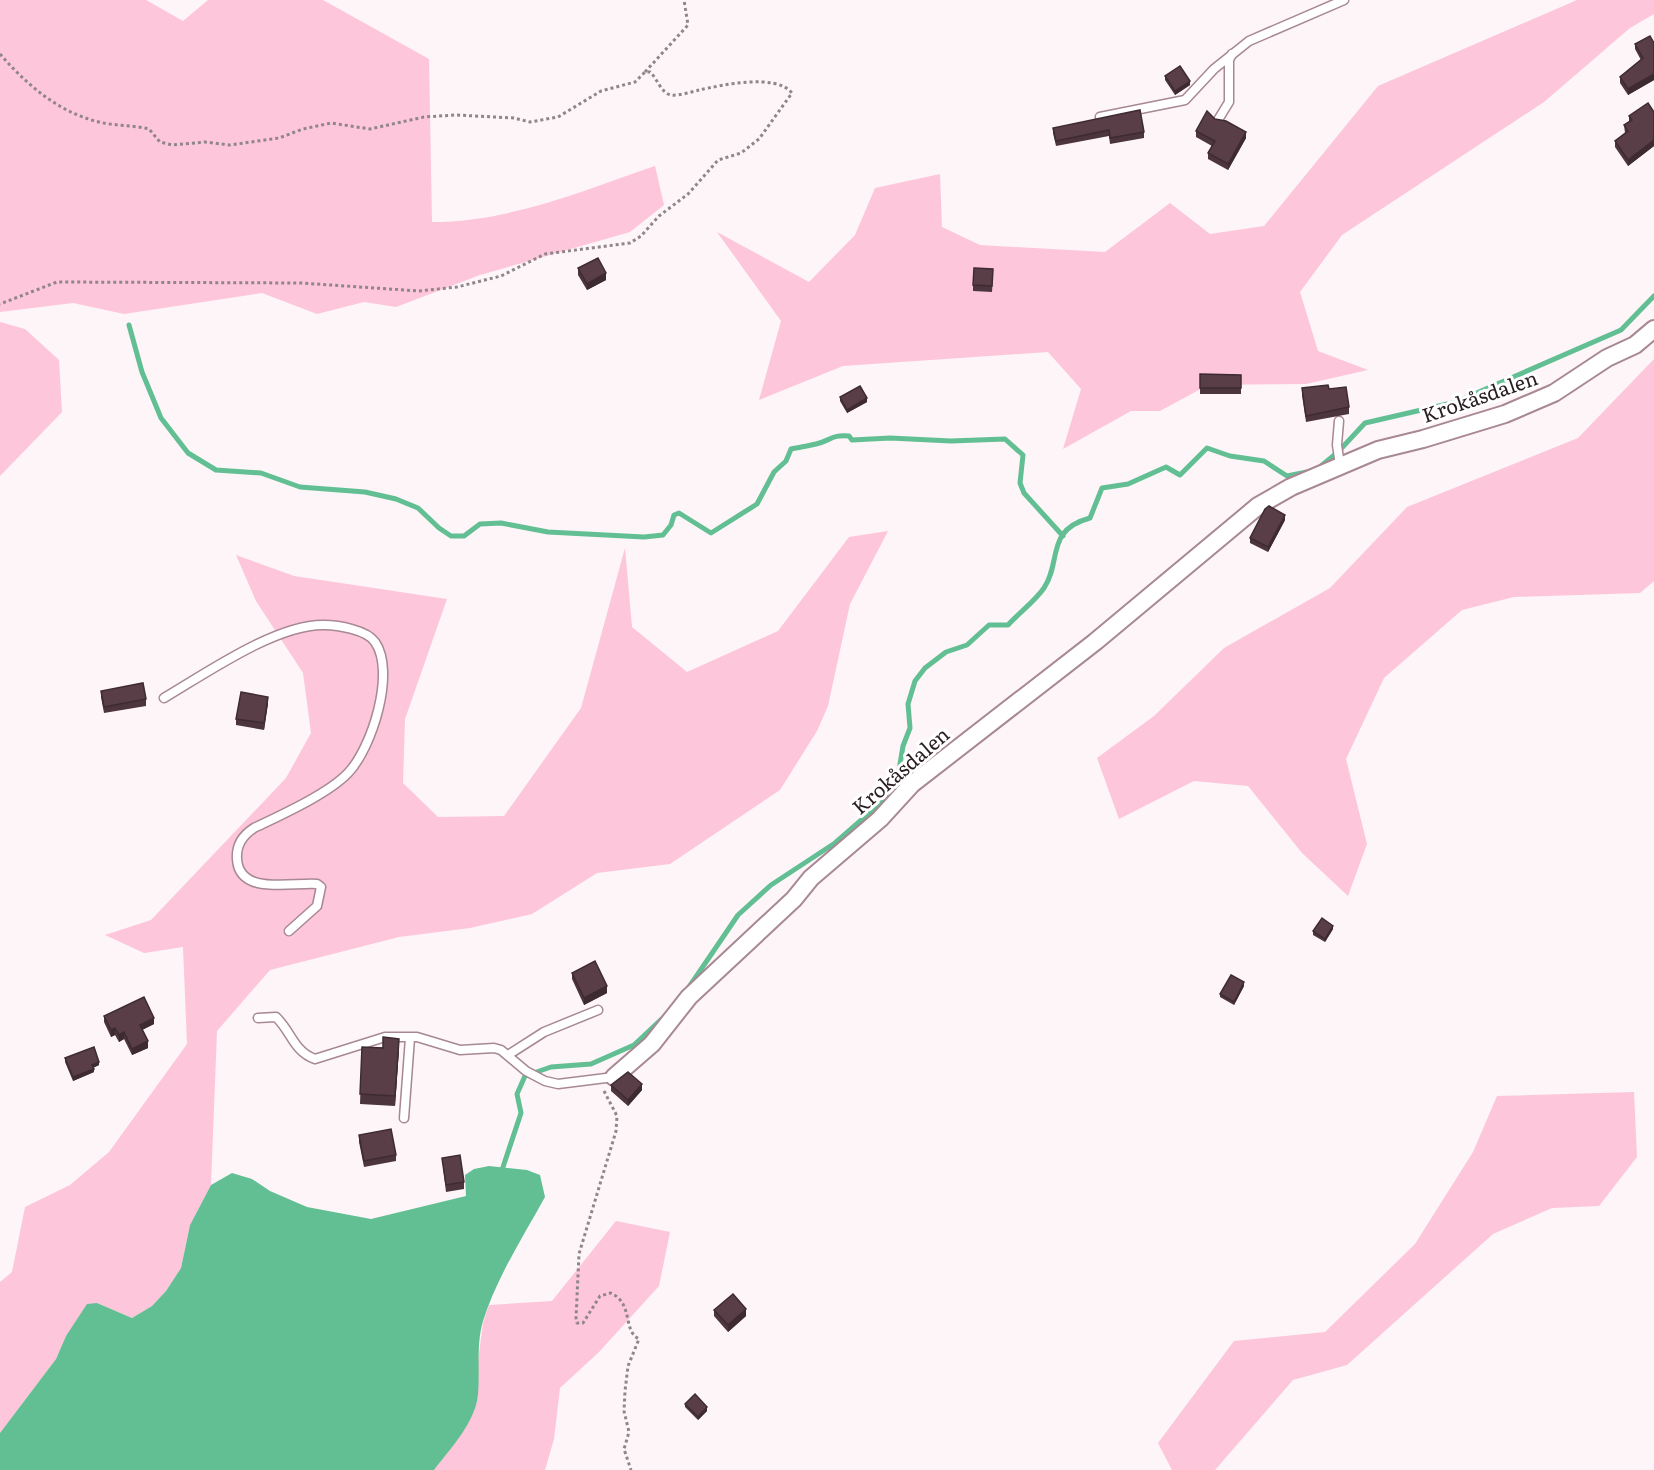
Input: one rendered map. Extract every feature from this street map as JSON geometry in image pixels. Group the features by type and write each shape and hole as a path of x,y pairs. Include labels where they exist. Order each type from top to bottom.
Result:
{"street":[{"name":"Krokåsdalen","path":"608,1078 652,1044 689,997 794,899 811,878 880,819 912,784 1095,642 1258,506 1291,487 1378,450 1505,414 1546,397 1607,358 1635,345 1654,329"}],"lane":[{"path":"1100,117 1185,100 1232,54 1263,34 1344,0"},
{"path":"1218,120 1228,102 1228,60 1232,54"},
{"path":"1339,421 1337,445 1340,465"},
{"path":"164,698 250,647 288,633 324,625 365,634 374,640 384,659 384,675 374,729 349,773 315,796 254,828 246,834 237,850 239,870 249,881 264,884 317,884 321,887 317,906 289,931"},
{"path":"508,1055 544,1032 598,1010"},
{"path":"258,1018 276,1017 285,1026 298,1051 315,1059 386,1037 417,1037 460,1050 494,1048 508,1055 526,1071 545,1082 558,1084 608,1078"},
{"path":"404,1119 410,1038"}],"path":[{"path":"0,54 31,86 64,110 98,122 150,129 160,142 172,145 205,142 230,145 279,138 303,129 331,123 370,129 424,117 456,115 514,118 530,122 558,117 601,91 634,81 688,25 684,0"},
{"path":"0,304 57,282 301,283 419,291 457,287 501,276 545,254 630,243 641,236 659,216 688,194 718,160 731,158 759,139 792,93 787,86 767,81 671,95 663,91 656,77 650,72 645,72"},
{"path":"608,1078 617,1116 616,1131 579,1254 576,1318 577,1323 583,1323 600,1296 611,1293 618,1296 624,1304 632,1332 639,1339 628,1366 625,1391 624,1411 629,1432 624,1449 631,1470"}],"shaded area":[{"path":"0,0 146,0 183,21 208,0 323,0 429,59 432,222 461,221 518,211 573,195 655,166 664,205 630,232 480,275 396,307 364,302 317,314 262,293 124,314 73,303 0,312"},
{"path":"1577,0 1654,0 1654,14 1630,28 1544,102 1342,235 1300,292 1318,351 1368,370 1306,384 1208,385 1160,411 1131,411 1063,449 1081,389 1048,352 843,366 759,400 781,321 717,232 809,282 855,235 875,188 940,174 942,227 980,245 1105,252 1170,203 1210,234 1264,226 1378,86"},
{"path":"0,322 25,329 59,360 62,412 0,476"},
{"path":"1654,359 1654,581 1640,593 1514,597 1462,610 1384,678 1346,759 1367,844 1348,896 1302,853 1248,786 1194,781 1119,819 1097,758 1154,716 1224,648 1330,588 1407,507 1578,438"},
{"path":"888,531 850,604 828,706 817,731 780,790 670,864 597,873 532,914 470,928 399,937 270,970 217,1031 211,1185 190,1225 181,1268 166,1291 152,1306 132,1318 97,1303 66,1336 56,1359 0,1433 0,1282 12,1272 25,1207 70,1185 109,1152 187,1044 183,947 144,953 105,935 151,920 286,778 311,733 303,673 256,601 236,555 294,576 447,599 405,719 403,783 438,817 504,816 581,708 625,548 632,627 687,672 778,631 849,537"},
{"path":"1634,1092 1637,1157 1599,1206 1552,1208 1493,1234 1347,1365 1293,1380 1215,1470 1172,1470 1158,1443 1234,1341 1325,1332 1415,1244 1473,1152 1497,1096"},
{"path":"489,1166 527,1170 540,1175 545,1197 503,1273 483,1321 479,1348 478,1395 472,1416 461,1435 434,1470 0,1470 0,1433 56,1359 66,1336 87,1304 97,1303 132,1318 152,1306 166,1291 181,1268 190,1225 211,1185 232,1173 252,1179 270,1191 307,1207 371,1219 466,1196 465,1175 474,1169"},
{"path":"616,1221 670,1232 659,1286 599,1352 560,1388 554,1439 545,1470 434,1470 459,1437 478,1397 478,1361 483,1323 489,1305 552,1301"}],"building":[{"path":"1650,36 1654,43 1654,74 1628,89 1620,77 1643,58 1635,44"},
{"path":"1180,66 1190,81 1175,91 1165,76"},
{"path":"1648,103 1654,112 1654,140 1628,160 1615,141 1628,131 1624,125 1632,120 1629,116"},
{"path":"1140,110 1144,132 1110,138 1109,130 1056,141 1053,128"},
{"path":"1207,111 1215,119 1226,121 1246,132 1228,164 1208,153 1215,141 1196,131"},
{"path":"598,258 606,273 587,284 578,268"},
{"path":"974,268 993,269 992,286 973,285"},
{"path":"1200,374 1241,375 1241,388 1200,388"},
{"path":"1328,385 1329,389 1346,387 1349,407 1306,416 1302,388"},
{"path":"860,386 867,398 847,410 840,397"},
{"path":"1269,506 1285,515 1268,547 1250,538 1265,509"},
{"path":"143,683 146,699 104,707 101,691"},
{"path":"241,692 268,697 264,723 236,719"},
{"path":"1322,918 1333,926 1325,939 1313,931"},
{"path":"595,961 607,986 584,998 572,973"},
{"path":"1231,975 1244,982 1234,1002 1220,994"},
{"path":"144,997 154,1018 140,1025 148,1041 132,1049 124,1032 119,1035 115,1028 111,1030 104,1016"},
{"path":"383,1037 399,1039 395,1096 360,1094 362,1047 383,1048"},
{"path":"94,1047 99,1062 92,1065 94,1069 73,1077 65,1058"},
{"path":"628,1072 642,1084 628,1100 611,1085"},
{"path":"391,1129 396,1155 364,1161 359,1135"},
{"path":"460,1155 464,1182 446,1185 442,1158"},
{"path":"733,1294 746,1309 728,1325 714,1310"},
{"path":"695,1394 707,1407 698,1417 685,1404"}],"waterway":[{"path":"1321,466 1338,452 1365,423 1456,402 1621,330 1654,296"},
{"path":"129,325 142,372 161,418 188,453 216,470 261,473 300,487 365,492 396,499 418,508 451,536 464,536 480,524 501,523 548,532 644,537 663,535 671,525 674,515 679,513 711,533 757,504 774,472 786,461 791,449 843,436 849,436 852,440 1005,439 1023,455 1020,483 1024,493 1063,536"},
{"path":"687,990 738,915 771,885 835,843 882,802 898,776 903,746 910,728 908,704 915,681 925,668 946,652 967,645 989,625 1008,625 1036,598 1049,578 1060,538 1076,523 1090,518 1102,488 1128,484 1166,467 1180,475 1207,448 1230,456 1264,461 1287,476 1307,472"},
{"path":"503,1167 521,1113 517,1094 525,1076 551,1067 591,1064 634,1045 666,1015"}]}
